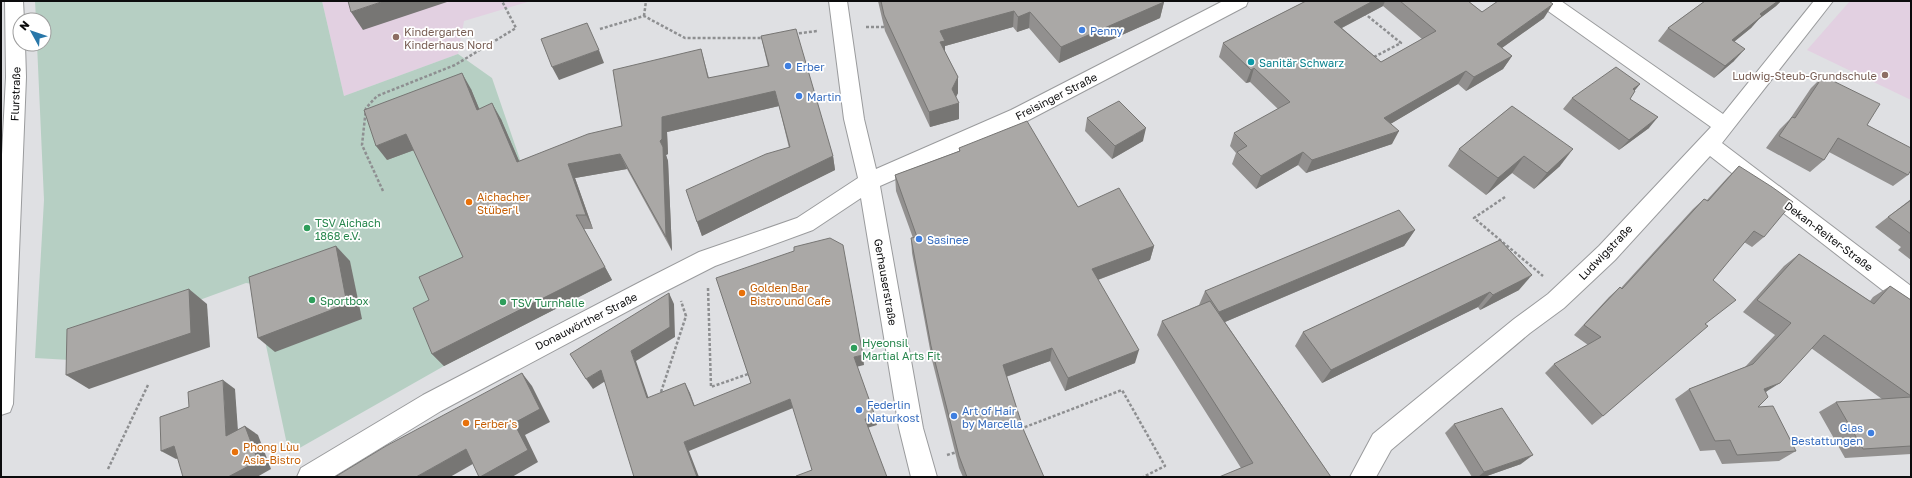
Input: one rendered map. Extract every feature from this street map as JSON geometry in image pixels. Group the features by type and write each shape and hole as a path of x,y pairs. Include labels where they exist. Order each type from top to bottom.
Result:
{"street":[{"name":"Flurstraße","path":"1,404 5,190 16,77 14,1"},
{"name":"Gerhauserstraße","path":"838,1 854,119 869,182 884,276 922,471"},
{"name":"Freisinger Straße","path":"869,182 913,161 1018,116 1239,1"},
{"path":"1548,1 1725,126"},
{"name":"Ludwigstraße","path":"1363,477 1382,442 1522,326 1556,301 1607,253 1725,126 1824,1"},
{"name":"Dekan-Reiter-Straße","path":"1709,144 1911,299"},
{"name":"Donauwörther Straße","path":"310,477 432,403 545,342 707,259 805,224 869,182"}],"path":[{"path":"383,191 362,145 366,108 377,96 455,65 516,28 502,1"},
{"path":"644,16 646,1"},
{"path":"1361,10 1401,42 1367,60"},
{"path":"600,29 644,16 685,38 764,38"},
{"path":"788,35 842,29 893,26"},
{"path":"1505,197 1474,218 1563,294"},
{"path":"707,259 711,387 753,372"},
{"path":"661,392 686,316 674,276"},
{"path":"108,469 148,384"},
{"path":"1013,431 1122,390 1165,466 1143,477"},
{"path":"922,471 963,449"}],"shaded area":[{"name":"Kindergarten Kinderhaus Nord","path":"322,1 531,1 464,21 458,54 344,96"},
{"name":"Ludwig-Steub-Grundschule","path":"1850,1 1911,1 1911,100 1807,50"}],"green space":[{"name":"TSV Aichach 1868 e.V.","path":"35,1 322,1 344,96 458,54 492,78 526,177 584,229 612,280 444,366 289,454 253,284 246,283 71,347 70,360 35,358 44,200 37,52 52,52 52,12 36,12"}],"building":[{"path":"348,1 384,1 351,12"},
{"path":"881,1 1164,2 1061,47 1030,12 1018,17 1014,11 940,31 945,41 940,42 958,77 952,89 959,103 929,112 884,15"},
{"path":"1306,1 1373,1 1334,22 1381,62 1436,31 1400,1 1468,1 1482,12 1498,1 1549,1 1553,4 1497,44 1512,56 1474,77 1466,71 1384,118 1399,131 1312,160 1303,152 1261,176 1237,152 1247,146 1234,133 1290,102 1254,68 1251,70 1223,43"},
{"path":"1705,1 1778,1 1760,14 1762,16 1732,40 1745,49 1725,66 1668,28"},
{"path":"587,23 599,50 552,67 541,39"},
{"path":"796,29 833,156 697,222 686,190 766,154 790,147 775,91 662,117 662,139 660,141 663,147 666,237 620,154 568,164 586,215 576,215 605,267 432,354 413,308 429,300 419,277 463,257 406,134 376,146 364,110 462,73 477,110 492,103 517,162 588,134 622,126 613,70 701,49 708,78 769,66 761,36"},
{"path":"1616,67 1640,84 1633,89 1635,91 1630,99 1658,117 1629,140 1572,98"},
{"path":"1823,76 1880,104 1867,125 1911,148 1911,170 1908,175 1838,138 1824,160 1779,136 1792,117 1795,118"},
{"path":"1119,101 1146,128 1115,146 1087,118"},
{"path":"1512,106 1573,149 1547,173 1524,156 1498,178 1459,149"},
{"path":"1027,121 1078,207 1119,188 1154,246 1092,269 1139,350 1068,378 1052,348 1003,365 1024,431 1044,477 967,477 959,456 931,346 911,238 917,237 895,175 960,151 959,148"},
{"path":"1739,166 1793,202 1764,237 1754,231 1713,280 1736,300 1705,324 1708,326 1603,416 1554,364 1601,337 1584,325 1620,287 1622,289 1704,199 1708,201"},
{"path":"1911,200 1911,234 1888,217"},
{"path":"1399,210 1415,230 1219,312 1205,291"},
{"path":"830,238 843,245 863,355 854,357 875,416 865,419 887,477 797,477 796,476 812,470 790,399 684,442 697,477 634,477 601,370 586,379 570,354 669,293 670,327 631,351 647,398 685,383 694,406 751,383 716,278 794,251 794,247"},
{"path":"1500,240 1532,275 1493,295 1490,292 1331,370 1303,332"},
{"path":"336,246 347,304 258,338 249,277"},
{"path":"1799,254 1874,304 1890,286 1911,300 1911,396 1824,335 1780,383 1764,389 1768,397 1758,407 1773,406 1796,451 1737,455 1730,440 1715,441 1689,389 1753,364 1791,323 1757,300"},
{"path":"189,289 191,333 66,375 67,329"},
{"path":"1210,301 1331,477 1219,477 1253,463 1162,321"},
{"path":"522,373 540,409 514,423 528,450 480,477 466,449 416,477 335,477 386,446"},
{"path":"223,380 226,436 245,426 258,461 228,477 183,477 174,446 161,451 160,417 189,407 188,392"},
{"name":"Glas Bestattungen","path":"1911,397 1911,446 1863,449 1836,402"},
{"path":"1502,408 1533,455 1484,472 1454,424"}],"place":[{"name":"Penny","path":"1082,30"},
{"name":"Kindergarten Kinderhaus Nord","path":"396,37"},
{"name":"Sanitär Schwarz","path":"1251,62"},
{"name":"Erber","path":"788,66"},
{"name":"Ludwig-Steub-Grundschule","path":"1885,75"},
{"name":"Martin","path":"799,96"},
{"name":"Aichacher Stüber'l","path":"469,202"},
{"name":"TSV Aichach 1868 e.V.","path":"307,228"},
{"name":"Sasinee","path":"919,239"},
{"name":"Golden Bar Bistro und Cafe","path":"742,293"},
{"name":"Sportbox","path":"312,300"},
{"name":"TSV Turnhalle","path":"503,302"},
{"name":"Hyeonsil Martial Arts Fit","path":"854,348"},
{"name":"Federlin Naturkost","path":"859,410"},
{"name":"Art of Hair by Marcella","path":"954,416"},
{"name":"Ferber's","path":"466,423"},
{"name":"Glas Bestattungen","path":"1871,433"},
{"name":"Phong Lùu Asia-Bistro","path":"235,452"}]}
